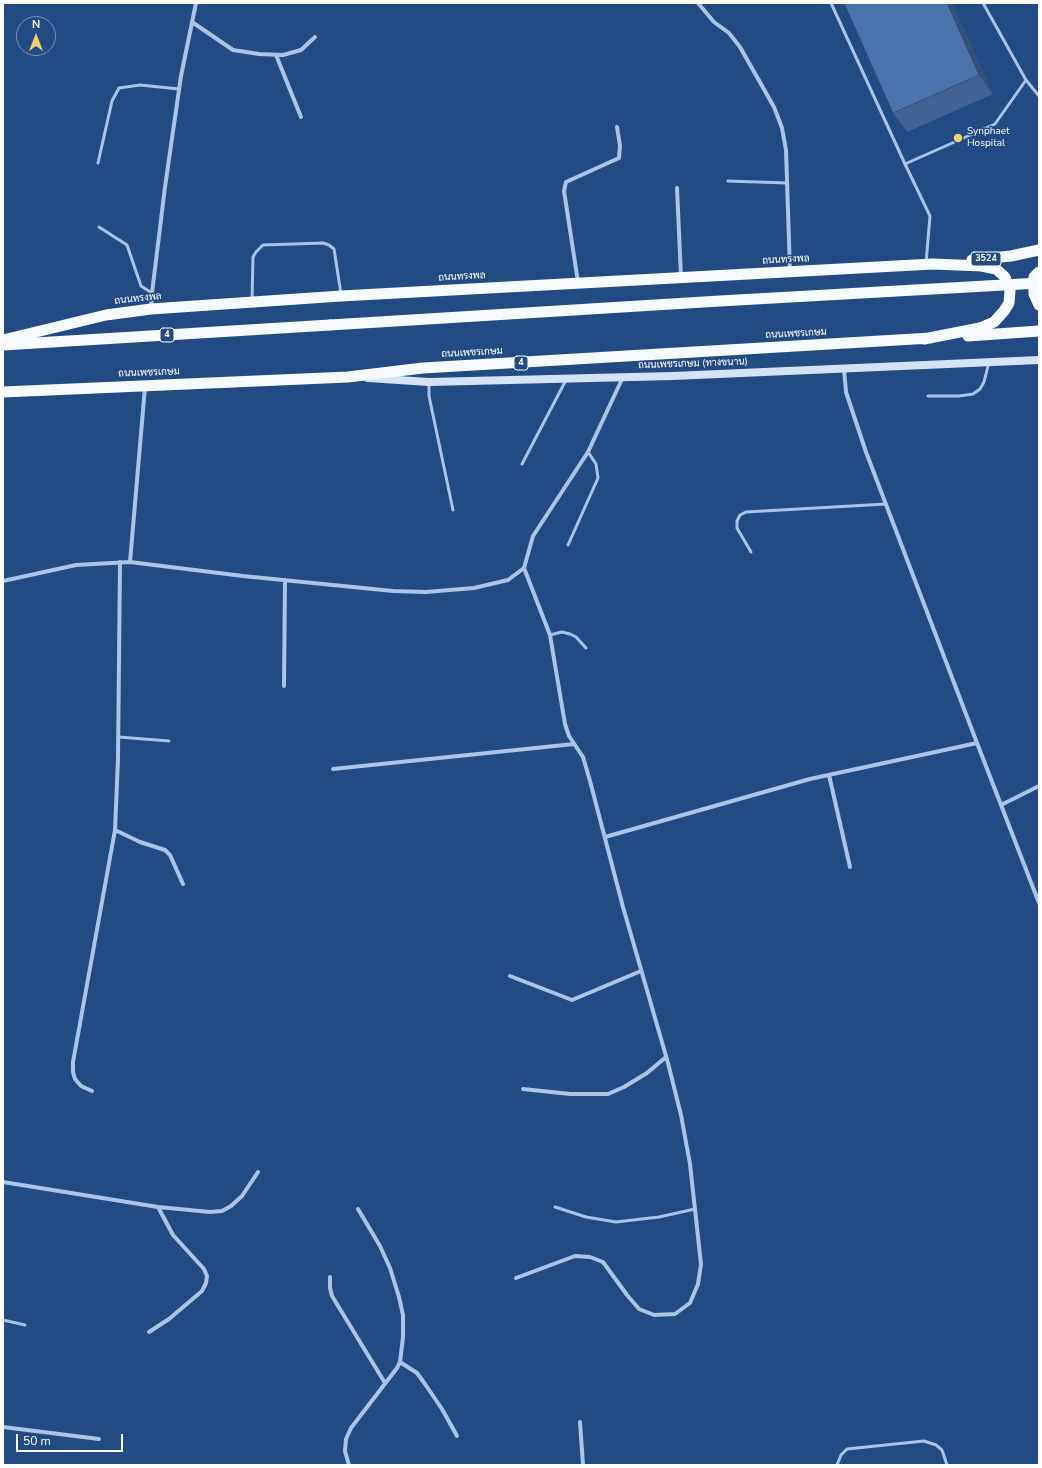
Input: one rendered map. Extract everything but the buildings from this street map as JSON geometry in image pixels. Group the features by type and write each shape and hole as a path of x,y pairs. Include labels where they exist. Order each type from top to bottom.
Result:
{"highway":[{"name":"ถนนทรงพล","path":"3,340 106,314 151,309 341,296 930,265 1011,256 1039,250"},
{"path":"924,339 980,328 994,322 1009,303 1010,291 1005,277 996,269 964,265 930,265"},
{"path":"1039,272 1034,278 1034,294 1039,305"},
{"name":"4","path":"3,345 720,300 1039,283"},
{"name":"ถนนเพชรเกษม","path":"3,392 348,377 423,368 1039,331"}],"main road":[{"name":"ถนนเพชรเกษม (ทางขนาน)","path":"348,377 429,382 623,377 1039,360"}],"street":[{"path":"151,309 164,194 179,89 196,3"},
{"path":"698,3 714,22 729,33 740,48 774,107 782,128 785,143 790,272"},
{"path":"192,22 233,50 259,54 283,55 301,50 315,37"},
{"path":"276,55 301,117"},
{"path":"578,283 564,191 566,182 619,158 620,146 617,127"},
{"path":"677,188 681,277"},
{"path":"844,369 846,392 866,452 1039,903"},
{"path":"516,1278 575,1256 590,1257 603,1262 639,1309 654,1316 675,1314 690,1303 698,1284 701,1264 690,1164 682,1115 623,907 583,757 569,736 565,724 550,635 524,568 533,536 588,452 623,377"},
{"path":"130,562 145,386"},
{"path":"92,1091 81,1086 75,1079 73,1062 114,830 119,736 120,562"},
{"path":"3,582 76,565 130,562 393,591 426,592 474,588 508,580 524,568"},
{"path":"284,686 285,580"},
{"path":"605,837 829,774 977,743"},
{"path":"333,769 574,744"},
{"path":"829,774 850,867"},
{"path":"1001,805 1039,786"},
{"path":"114,830 140,842 165,850 170,855 183,884"},
{"path":"510,976 572,1000 641,971"},
{"path":"523,1089 570,1094 608,1094 624,1087 647,1073 666,1056"},
{"path":"3,1182 158,1207 210,1212 222,1211 242,1196 258,1172"},
{"path":"149,1332 169,1319 202,1290 206,1283 207,1276 204,1269 172,1235 158,1207"},
{"path":"349,1465 345,1451 346,1439 351,1428 397,1368 400,1362 403,1337 403,1315 390,1268 380,1246 358,1209"},
{"path":"330,1277 332,1296 385,1383"},
{"path":"400,1362 417,1373 442,1408 457,1436"},
{"path":"580,1422 583,1465"},
{"path":"3,1427 100,1439"}],"lane":[{"path":"831,3 930,216 930,265"},
{"path":"983,3 1026,80 1039,96"},
{"path":"905,164 995,124 1026,80"},
{"path":"98,163 112,101 119,88 140,85 179,89"},
{"path":"728,181 787,184"},
{"path":"100,227 127,245 142,286 152,293"},
{"path":"252,302 253,257 263,245 323,243 329,245 334,249 341,296"},
{"path":"928,396 959,396 973,394 980,389 984,382 989,362"},
{"path":"522,464 567,378"},
{"path":"429,382 429,396 453,510"},
{"path":"568,545 598,478 596,464 588,452"},
{"path":"751,552 737,528 737,522 740,515 746,512 886,504"},
{"path":"550,635 562,632 570,634 576,637 586,648"},
{"path":"119,736 169,741"},
{"path":"555,1207 586,1217 616,1222 658,1217 695,1209"},
{"path":"3,1320 25,1325"},
{"path":"837,1465 841,1455 847,1449 924,1441 936,1445 942,1450 947,1465"}],"place":[{"name":"Synphaet Hospital","path":"958,138"}]}
